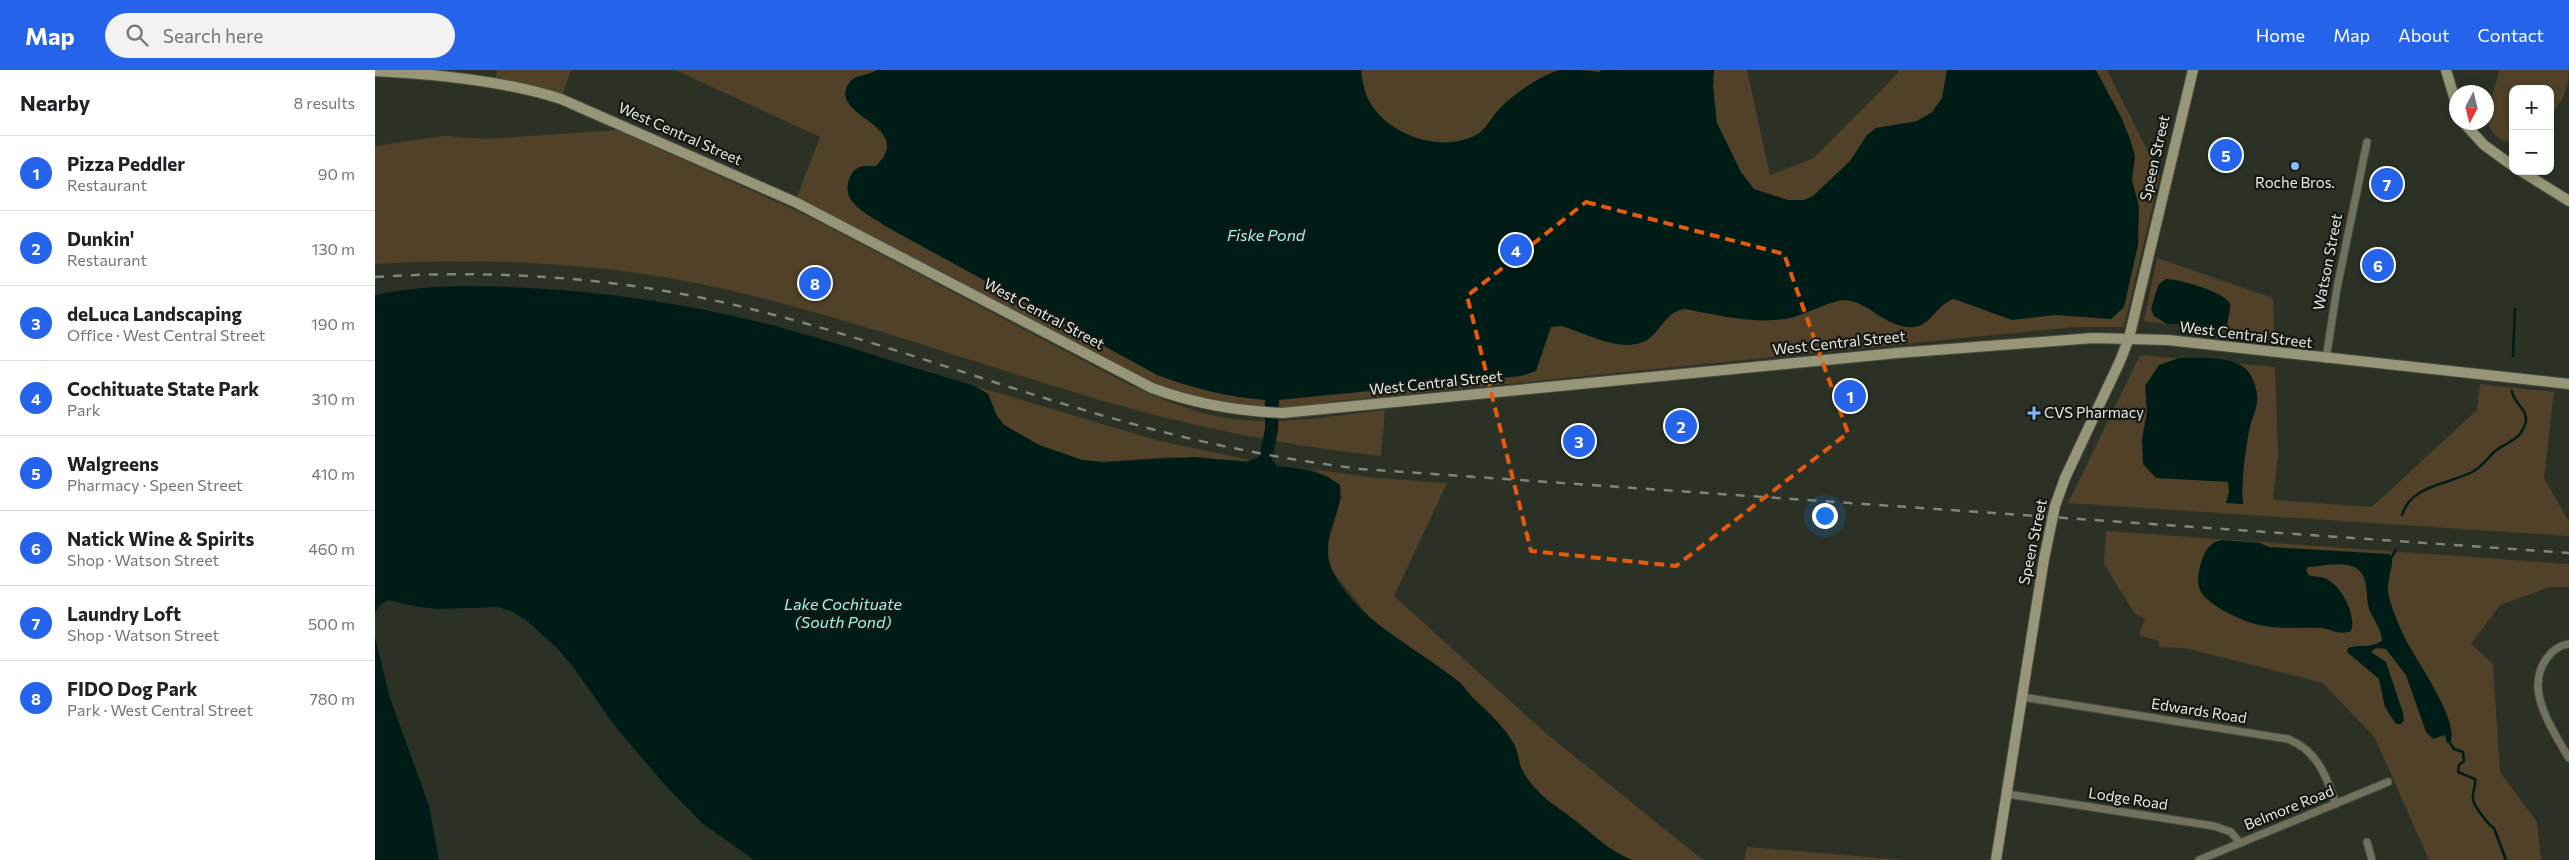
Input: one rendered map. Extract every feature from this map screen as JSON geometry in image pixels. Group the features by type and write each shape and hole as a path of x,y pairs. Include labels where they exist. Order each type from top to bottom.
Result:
{"main road":[{"name":"Speen Street","path":"1996,860 2043,558 2055,506 2065,478 2129,338 2193,70"},
{"path":"2446,70 2450,85"},
{"name":"West Central Street","path":"375,71 397,71 495,84 561,99 795,202 1153,388 1201,404 1235,411 1282,413 2054,339 2129,338 2569,384"},
{"path":"2470,130 2484,145 2509,163"},
{"path":"2527,175 2569,201"}],"street":[{"name":"Watson Street","path":"2326,359 2337,288 2367,142"},
{"path":"2569,644 2550,654 2543,663 2538,682 2541,702 2547,717 2569,758"},
{"name":"Edwards Road","path":"2022,697 2288,739 2303,746 2316,758 2325,772 2336,804"},
{"name":"Belmore Road","path":"2199,860 2389,782"},
{"name":"Lodge Road","path":"2007,794 2214,826 2231,832 2240,843"},
{"path":"2367,842 2372,860"}],"highlighted area":[{"path":"1586,202 1784,254 1848,433 1676,566 1531,551 1467,296"}],"shaded area":[{"path":"497,70 571,70 561,99 495,84"},
{"name":"Fiske Pond","path":"675,70 1747,70 1770,175 1814,158 1898,73 1898,70 2107,70 2160,175 2124,327 2075,327 1336,401 1269,413 1173,396 795,202 820,137"},
{"path":"2499,70 2569,70 2568,83 2564,95 2554,111 2554,85 2509,85 2509,141 2500,138 2492,130 2494,130 2494,89"},
{"path":"617,130 808,216 1130,385 1175,404 1221,417 1261,421 1303,420 1385,410 1381,456 1269,440 1159,416 1087,396 813,312 720,288 634,273 548,264 462,261 375,264 375,146 444,136 486,139"},
{"path":"2157,258 2273,298 2274,338 2144,321"},
{"path":"2140,355 2275,367 2278,456 2273,500 2372,507 2477,410 2480,384 2554,392 2544,478 2569,522 2569,536 2068,503"},
{"path":"975,386 1156,440 1254,461 1166,457 1103,462 1082,460 1039,445 1004,425 997,416 988,394"},
{"path":"1311,469 1376,478 1447,483 1394,596 1549,736 1703,860 1632,860 1609,848 1546,801 1523,773 1517,759 1515,746 1491,714 1473,698 1461,683 1371,619 1333,572 1329,561 1328,544 1331,526 1342,497 1329,477"},
{"path":"2106,531 2569,564 2569,587 2550,587 2500,605 2471,644 2493,664 2500,772 2537,822 2541,860 2429,860 2375,738 2323,683 2185,648 2159,647 2159,641 2139,635 2145,618 2135,614 2104,564"},
{"path":"1747,847 1904,860 1744,860"}],"water":[{"name":"Lake Cochituate (South Pond)","path":"877,70 1361,70 1363,85 1368,99 1388,123 1402,132 1417,138 1448,142 1464,140 1478,134 1512,97 1546,75 1561,70 1599,72 1602,70 1714,70 1713,86 1717,123 1741,172 1754,189 1788,200 1804,200 1813,196 1850,161 1867,135 1876,128 1917,121 1932,112 1942,98 1947,70 2096,70 2122,119 2135,156 2132,180 2139,206 2138,245 2124,307 2111,319 2056,315 2012,320 1954,299 1943,305 1926,322 1915,327 1895,324 1862,305 1844,300 1790,318 1777,320 1750,320 1684,309 1671,315 1646,341 1635,344 1610,343 1561,326 1551,327 1536,371 1521,376 1279,400 1278,430 1272,460 1277,466 1318,473 1340,485 1338,506 1329,538 1328,559 1332,570 1356,605 1389,632 1461,684 1510,737 1516,747 1524,773 1543,796 1605,845 1632,860 754,860 702,823 665,785 614,725 559,650 526,620 511,611 498,607 439,609 419,607 388,600 379,606 375,613 375,295 433,287 510,287 592,293 686,306 779,327 975,386 988,394 997,416 1004,425 1039,445 1082,460 1103,462 1195,457 1246,462 1259,457 1265,429 1265,400 1237,397 1210,391 1157,375 885,226 863,212 851,201 848,194 848,186 852,173 857,168 863,166 876,166 886,152 886,141 880,131 849,105 845,95 852,80"},
{"path":"2166,279 2201,287 2227,299 2230,306 2227,327 2220,331 2193,325 2167,324 2154,316 2151,309 2155,295 2159,284"},
{"path":"2179,358 2210,358 2233,362 2244,367 2254,381 2257,399 2245,458 2243,504 2226,503 2229,492 2228,482 2156,478 2143,464 2142,439 2147,412 2145,386 2159,365"},
{"path":"2222,540 2260,543 2269,547 2389,554 2392,557 2388,588 2391,604 2407,643 2434,688 2449,719 2452,733 2450,743 2447,743 2445,735 2433,739 2426,732 2406,675 2386,649 2376,648 2371,652 2386,662 2403,713 2404,720 2401,724 2396,724 2385,707 2379,679 2347,652 2348,648 2367,646 2382,641 2379,629 2369,609 2367,590 2360,571 2355,567 2340,564 2308,567 2306,569 2308,575 2327,579 2339,590 2350,611 2352,618 2351,631 2343,633 2321,628 2263,626 2240,619 2214,605 2202,593 2199,587 2198,577 2203,556 2212,545"},
{"path":"375,637 389,695 429,806 439,860 375,860"}],"waterway":[{"path":"2513,356 2515,309"},
{"path":"2402,515 2413,497 2422,491 2475,470 2500,447 2520,434 2525,425 2526,416 2512,391"},
{"path":"2391,558 2396,550"},
{"path":"2448,740 2454,749 2463,752 2464,761 2459,765 2458,772 2475,779 2474,802 2482,815 2494,828 2506,860"}],"railway":[{"path":"375,277 457,274 499,275 581,280 662,290 756,310 809,324 1070,406 1151,429 1240,449 1361,469 2569,553"}],"place":[{"name":"Walgreens","path":"2226,155"},
{"name":"Roche Bros.","path":"2295,166"},
{"name":"Laundry Loft","path":"2387,184"},
{"name":"Cochituate State Park","path":"1516,250"},
{"name":"Natick Wine & Spirits","path":"2378,265"},
{"name":"FIDO Dog Park","path":"815,283"},
{"name":"Pizza Peddler","path":"1850,396"},
{"name":"CVS Pharmacy","path":"2034,413"},
{"name":"Dunkin'","path":"1681,426"},
{"name":"deLuca Landscaping","path":"1579,441"}]}
